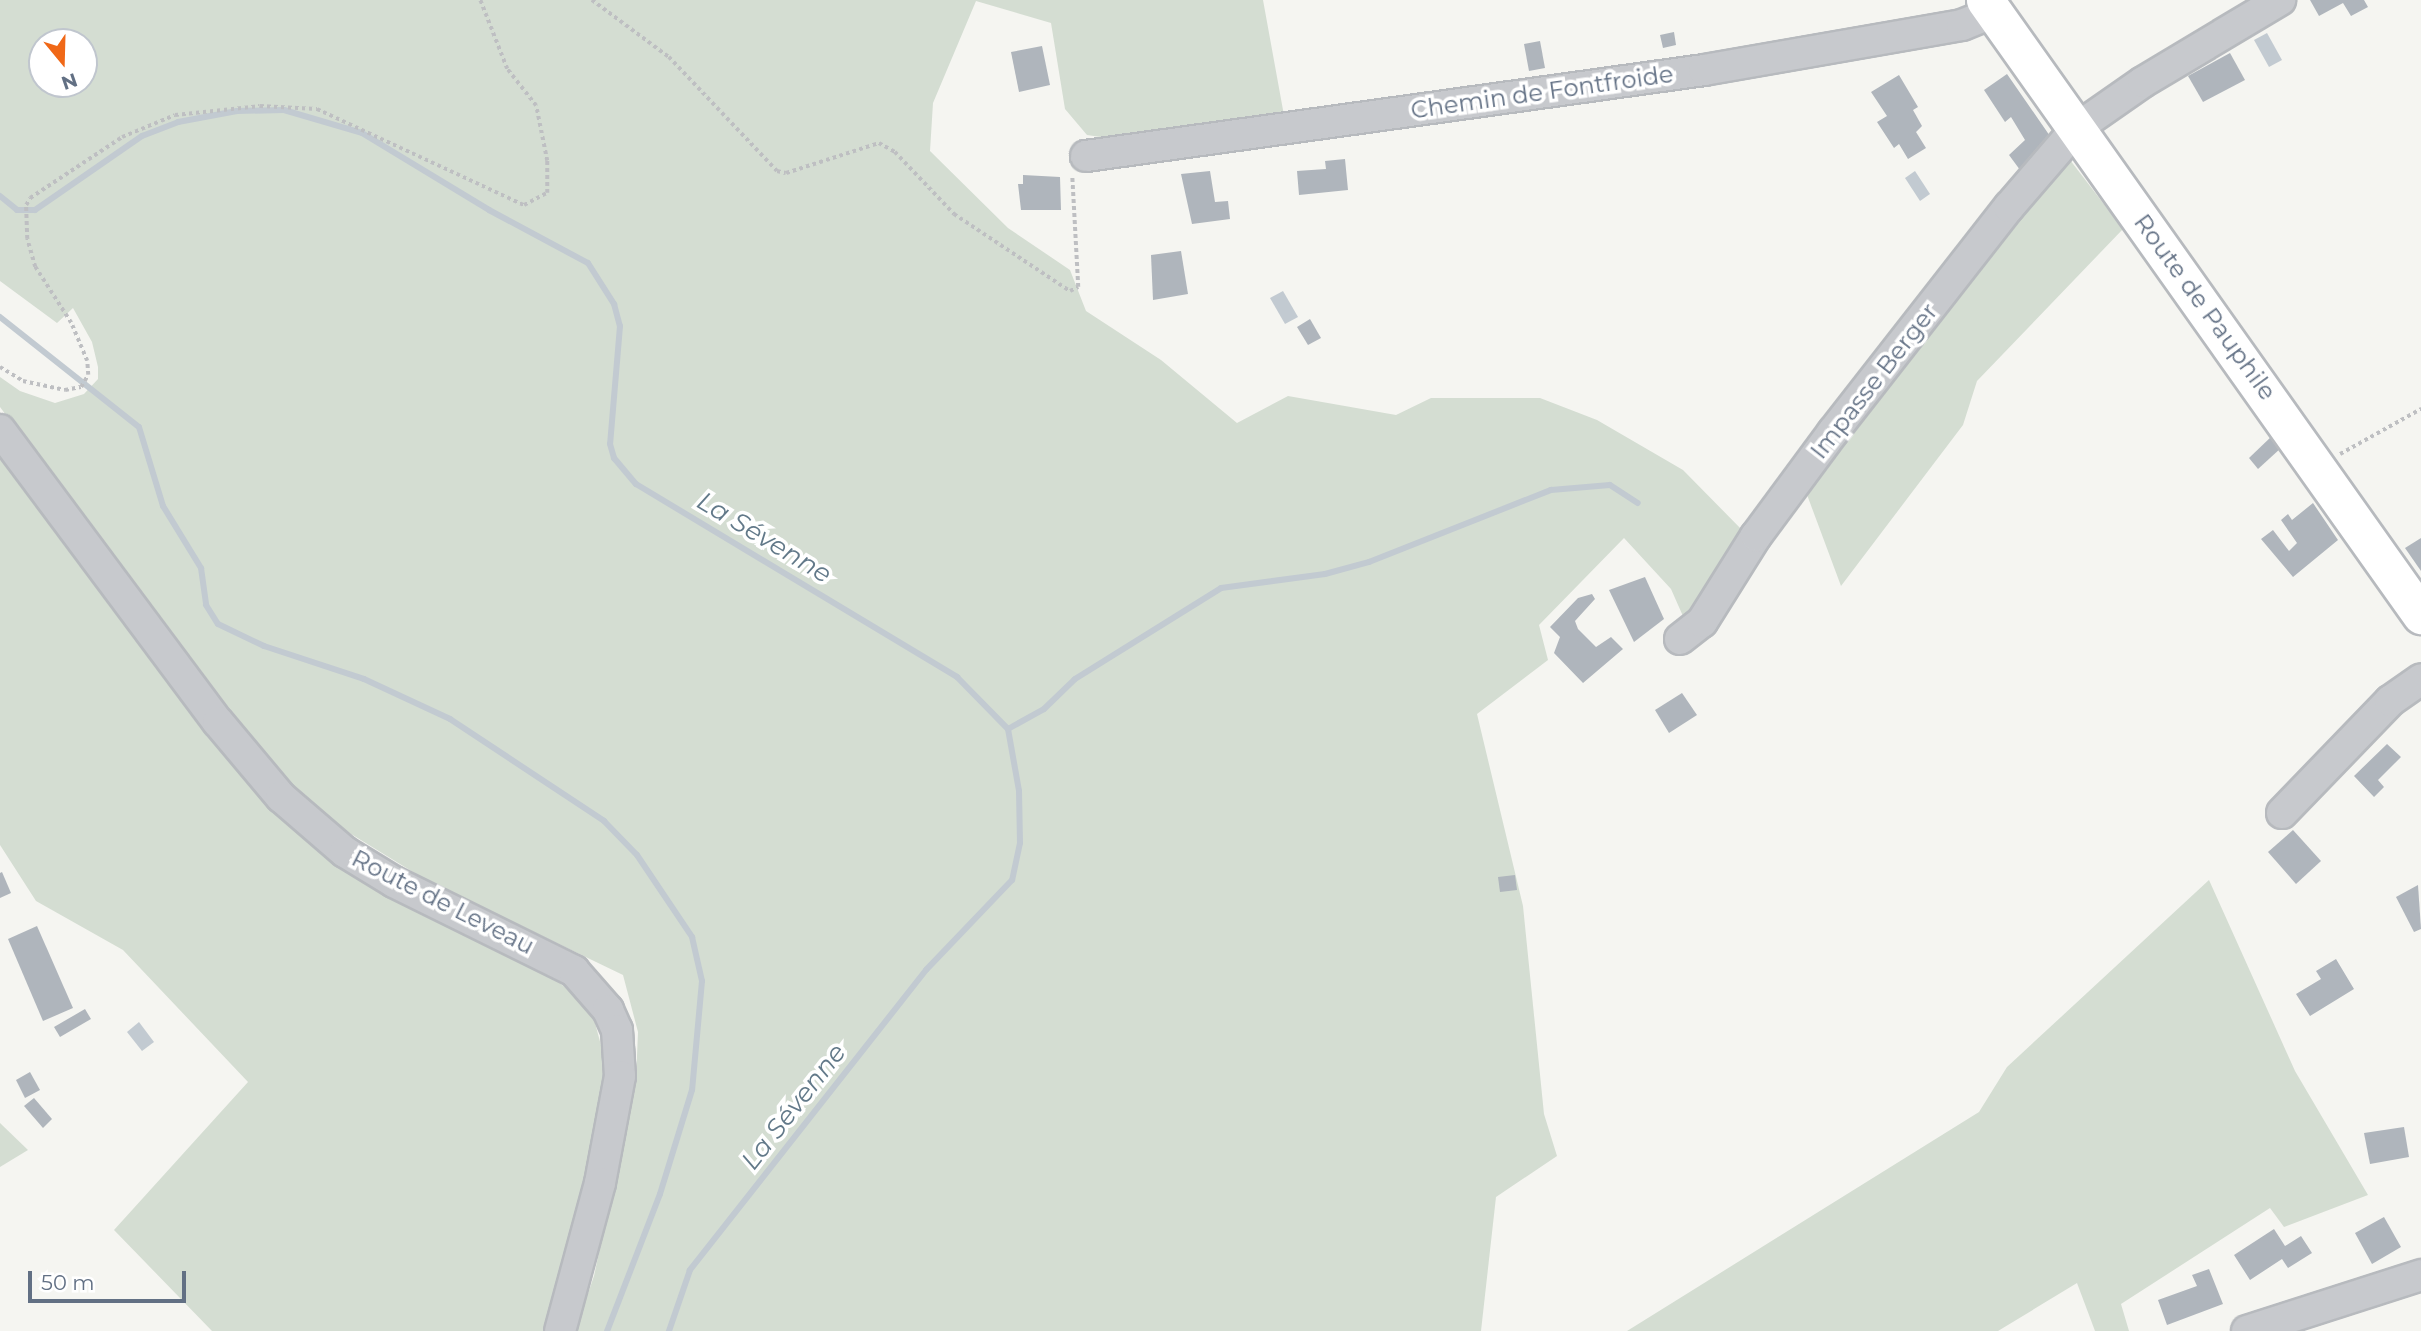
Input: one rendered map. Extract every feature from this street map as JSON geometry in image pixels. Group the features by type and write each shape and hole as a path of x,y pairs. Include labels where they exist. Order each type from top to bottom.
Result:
{"main road":[{"name":"Route de Pauphile","path":"1990,6 2320,468 2421,615"}],"street":[{"name":"Impasse Berger","path":"1680,639 1702,622 1816,454 2009,207 2077,128 2143,82 2280,0"},
{"name":"Chemin de Fontfroide","path":"1086,156 1704,70 1951,27 1990,6"},
{"name":"Route de Leveau","path":"0,430 232,740 281,797 345,852 394,882 575,971 608,1010 617,1030 620,1076 600,1183 560,1331"},
{"path":"2282,813 2390,701 2421,679"},
{"path":"2247,1331 2421,1275"}],"path":[{"path":"0,367 23,381 65,390 82,387 89,375 82,345 71,323 41,281 27,239 30,198 122,138 175,115 260,106 317,109 524,205 547,193 547,161 536,106 507,69 480,0"},
{"path":"592,0 669,57 777,172 786,173 879,143 895,152 954,214 1070,290 1078,287 1071,179 1086,156"},
{"path":"2320,468 2356,443 2421,409"}],"shaded area":[{"path":"0,0 1263,0 1285,121 1121,140 1087,135 1065,109 1051,23 976,1 933,103 930,151 1008,228 1070,270 1086,311 1161,360 1237,423 1288,396 1396,415 1431,398 1540,398 1597,420 1683,470 1746,534 1686,623 1671,589 1624,538 1539,625 1548,660 1477,714 1523,906 1544,1114 1557,1156 1496,1197 1481,1331 575,1331 594,1276 636,1079 638,1032 623,975 426,880 325,818 275,774 0,407 0,377 20,391 55,403 84,394 98,379 92,342 73,308 57,323 0,281"},
{"path":"2267,33 2282,60 2269,67 2254,40"},
{"path":"2070,160 2123,229 1977,381 1963,425 1841,586 1803,484 2057,166"},
{"path":"1915,171 1930,194 1920,201 1905,178"},
{"path":"1283,291 1298,317 1285,324 1270,298"},
{"path":"0,453 262,797 287,823 372,887 543,970 575,995 594,1019 607,1068 605,1098 547,1331 212,1331 114,1230 248,1082 123,950 36,901 0,845"},
{"path":"2209,880 2295,1071 2368,1195 2284,1227 2270,1208 2121,1304 2129,1331 2095,1331 2077,1283 1998,1331 1627,1331 1979,1112 2007,1067"},
{"path":"139,1022 154,1042 142,1051 127,1032"},
{"path":"0,1123 28,1150 0,1167"}],"building":[{"path":"2310,0 2364,0 2368,7 2351,16 2343,3 2319,16"},
{"path":"1674,32 1676,45 1663,48 1660,35"},
{"path":"1540,41 1545,68 1529,71 1524,44"},
{"path":"1042,46 1050,85 1019,92 1011,52"},
{"path":"2230,53 2245,80 2203,102 2188,76"},
{"path":"2007,74 2052,139 2023,174 2009,155 2025,140 2011,117 2005,122 1984,90"},
{"path":"1899,75 1918,107 1913,110 1922,126 1916,132 1926,148 1908,159 1899,144 1894,148 1877,122 1887,116 1871,92"},
{"path":"1345,159 1348,190 1299,195 1297,171 1326,169 1325,161"},
{"path":"1210,171 1215,202 1228,201 1230,219 1192,224 1181,174"},
{"path":"1023,175 1060,177 1061,210 1021,210 1018,184 1023,184"},
{"path":"1181,251 1188,294 1153,300 1151,255"},
{"path":"1310,319 1321,338 1308,345 1297,327"},
{"path":"2273,435 2281,448 2258,469 2249,458"},
{"path":"2313,503 2338,540 2293,577 2261,539 2273,530 2289,551 2297,543 2281,520 2288,514 2292,520"},
{"path":"2421,538 2421,571 2405,548"},
{"path":"1645,577 1664,619 1634,642 1609,590"},
{"path":"1592,594 1595,599 1575,621 1578,629 1596,647 1611,637 1623,649 1583,683 1554,653 1560,637 1550,627 1578,598"},
{"path":"1682,693 1697,715 1669,733 1655,710"},
{"path":"2387,744 2401,757 2378,780 2384,787 2374,797 2354,776"},
{"path":"2293,830 2321,861 2296,884 2268,852"},
{"path":"2,872 11,893 0,898 0,873"},
{"path":"1515,875 1517,890 1500,892 1498,877"},
{"path":"2418,885 2421,929 2414,932 2396,897"},
{"path":"37,926 73,1008 43,1021 8,939"},
{"path":"2336,959 2354,989 2310,1016 2296,994 2321,979 2316,971"},
{"path":"85,1009 91,1019 60,1037 54,1027"},
{"path":"30,1072 40,1090 25,1098 16,1080"},
{"path":"34,1098 52,1119 43,1128 24,1106"},
{"path":"2404,1127 2409,1157 2370,1164 2364,1133"},
{"path":"2384,1217 2401,1247 2372,1264 2355,1233"},
{"path":"2274,1229 2285,1246 2301,1236 2312,1253 2288,1268 2282,1259 2250,1280 2234,1255"},
{"path":"2209,1269 2223,1304 2167,1325 2158,1300 2197,1286 2192,1275"}],"waterway":[{"name":"La Sévenne","path":"0,196 17,210 35,210 142,136 178,122 237,111 284,110 362,133 489,210 588,263 614,304 620,326 610,444 614,458 636,484 957,677 1008,729 1019,791 1020,843 1012,880 926,970 690,1270 669,1331"},
{"path":"0,317 139,427 163,506 201,568 206,605 218,624 264,646 364,679 450,719 604,821 637,855 692,937 702,981 692,1090 660,1194 607,1331"},
{"path":"1008,729 1044,709 1075,679 1221,588 1325,574 1369,562 1551,490 1610,485 1638,503"}]}
